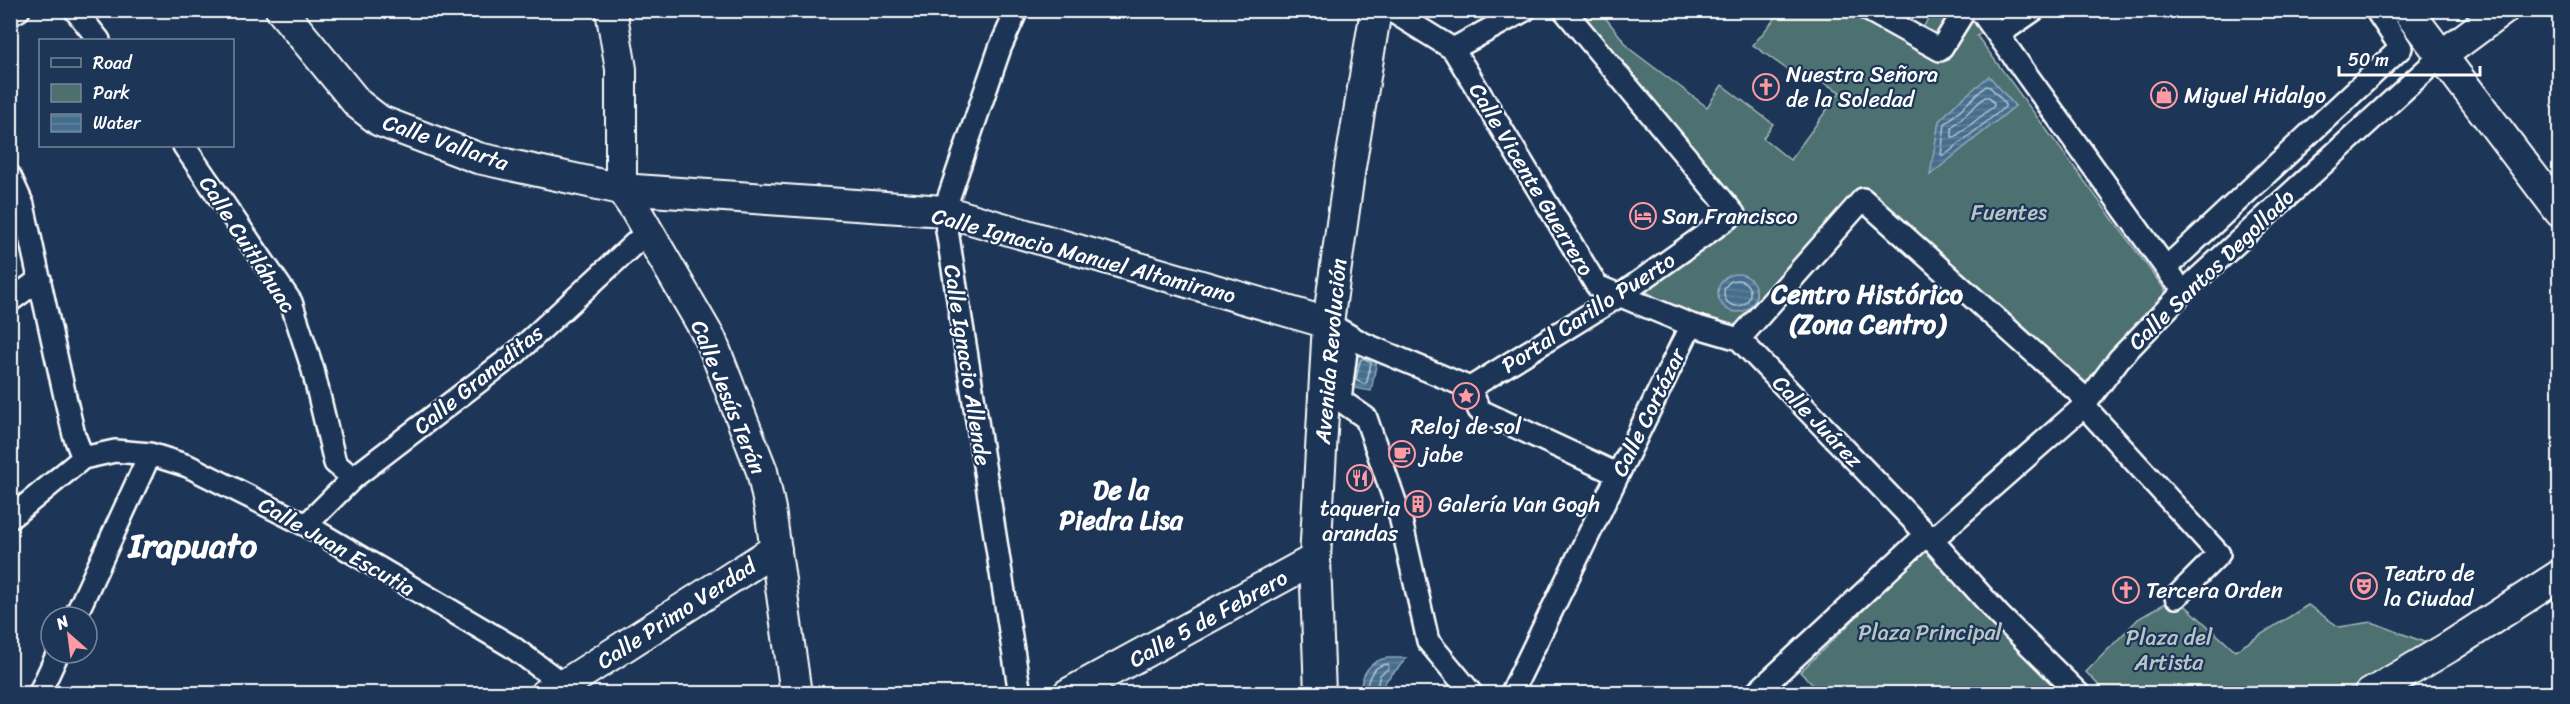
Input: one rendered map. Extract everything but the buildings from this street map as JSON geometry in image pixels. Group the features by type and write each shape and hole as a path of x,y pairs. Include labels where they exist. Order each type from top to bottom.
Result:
{"street":[{"path":"10,15 19,10"},
{"path":"75,10 98,39"},
{"name":"Calle Vallarta","path":"281,10 358,105 380,121 478,158 621,189"},
{"path":"611,10 621,69 621,189"},
{"name":"Calle Ignacio Allende","path":"1017,10 1000,48 944,211 1020,693"},
{"name":"Avenida Revolución","path":"1320,693 1316,559 1338,329 1350,168 1376,10"},
{"name":"Calle Vicente Guerrero","path":"1390,10 1453,49 1597,286 1691,325"},
{"path":"1453,49 1525,10"},
{"name":"Portal Carillo Puerto","path":"1470,388 1619,296 1734,214 1564,10"},
{"path":"1868,10 1940,50 1965,10"},
{"path":"1980,10 2183,292"},
{"path":"1998,35 2034,10"},
{"path":"2166,268 2401,48 2376,10"},
{"path":"2407,10 2559,212"},
{"name":"Calle Santos Degollado","path":"1755,693 1929,537 2086,403 2119,359 2183,292 2441,56 2503,10"},
{"name":"Calle Cuitláhuac","path":"185,147 291,302 313,370 335,463 353,478"},
{"path":"10,176 22,205 71,423 83,458 10,518"},
{"name":"Calle Ignacio Manuel Altamirano","path":"621,189 944,211 1338,329"},
{"name":"Calle Jesús Terán","path":"621,189 711,340 762,471 776,549 796,693"},
{"path":"1739,339 1863,199 2086,403 2219,554 2176,597"},
{"name":"Calle Granaditas","path":"306,525 353,478 516,353 648,231"},
{"path":"10,301 40,279"},
{"name":"Calle Juárez","path":"1691,325 1739,339 1929,537 1999,615 2079,693"},
{"name":"Calle Cortázar","path":"1511,693 1691,325"},
{"path":"1472,693 1428,641 1400,516 1366,418 1340,400 1338,329 1470,388 1479,410 1617,474"},
{"name":"Calle Juan Escutia","path":"83,458 115,451 150,454 188,466 306,525 511,646 560,690"},
{"path":"81,605 150,454"},
{"name":"Calle Primo Verdad","path":"560,690 776,549"},
{"name":"Calle 5 de Febrero","path":"1068,693 1316,559"},
{"path":"2370,693 2449,647 2559,575"},
{"path":"39,693 52,665"}],"green space":[{"name":"Fuentes","path":"1569,11 1600,11 1631,50 1707,107 1722,85 1773,124 1763,138 1790,160 1840,92 1812,76 1806,83 1753,45 1781,11 1879,11 1922,30 1932,11 2014,11 1977,36 2171,298 2086,390 1869,190 1742,330 1686,317 1641,288 1734,214","holes":["1989,77 2015,106 1931,174 1939,121","1738,275 1749,281 1755,289 1755,299 1747,309 1721,283 1725,279"]},
{"name":"Plaza Principal","path":"1930,546 2071,693 1821,693 1800,672"},
{"name":"Plaza del Artista","path":"2176,597 2235,651 2308,605 2339,627 2372,622 2429,644 2342,693 2106,693 2086,672 2138,619"}],"water":[{"path":"1989,76 2015,106 1930,175 1939,121"},
{"path":"1737,274 1750,280 1756,293 1750,306 1737,312 1724,306 1718,293 1724,280"},
{"path":"1355,351 1378,355 1371,391 1349,387"},
{"path":"1388,658 1406,658 1385,682 1381,693 1360,693 1362,680 1371,665"}],"place":[{"name":"Nuestra Señora de la Soledad","path":"1766,87"},
{"name":"Miguel Hidalgo","path":"2164,95"},
{"name":"San Francisco","path":"1643,216"},
{"name":"Reloj de sol","path":"1466,396"},
{"name":"jabe","path":"1402,454"},
{"name":"taqueria arandas","path":"1360,478"},
{"name":"Galería Van Gogh","path":"1418,504"},
{"name":"Teatro de la Ciudad","path":"2364,586"},
{"name":"Tercera Orden","path":"2126,590"}],"district":[{"name":"Centro Histórico (Zona Centro)","path":"1867,309"},
{"name":"De la Piedra Lisa","path":"1121,505"},
{"name":"Irapuato","path":"193,545"}]}
